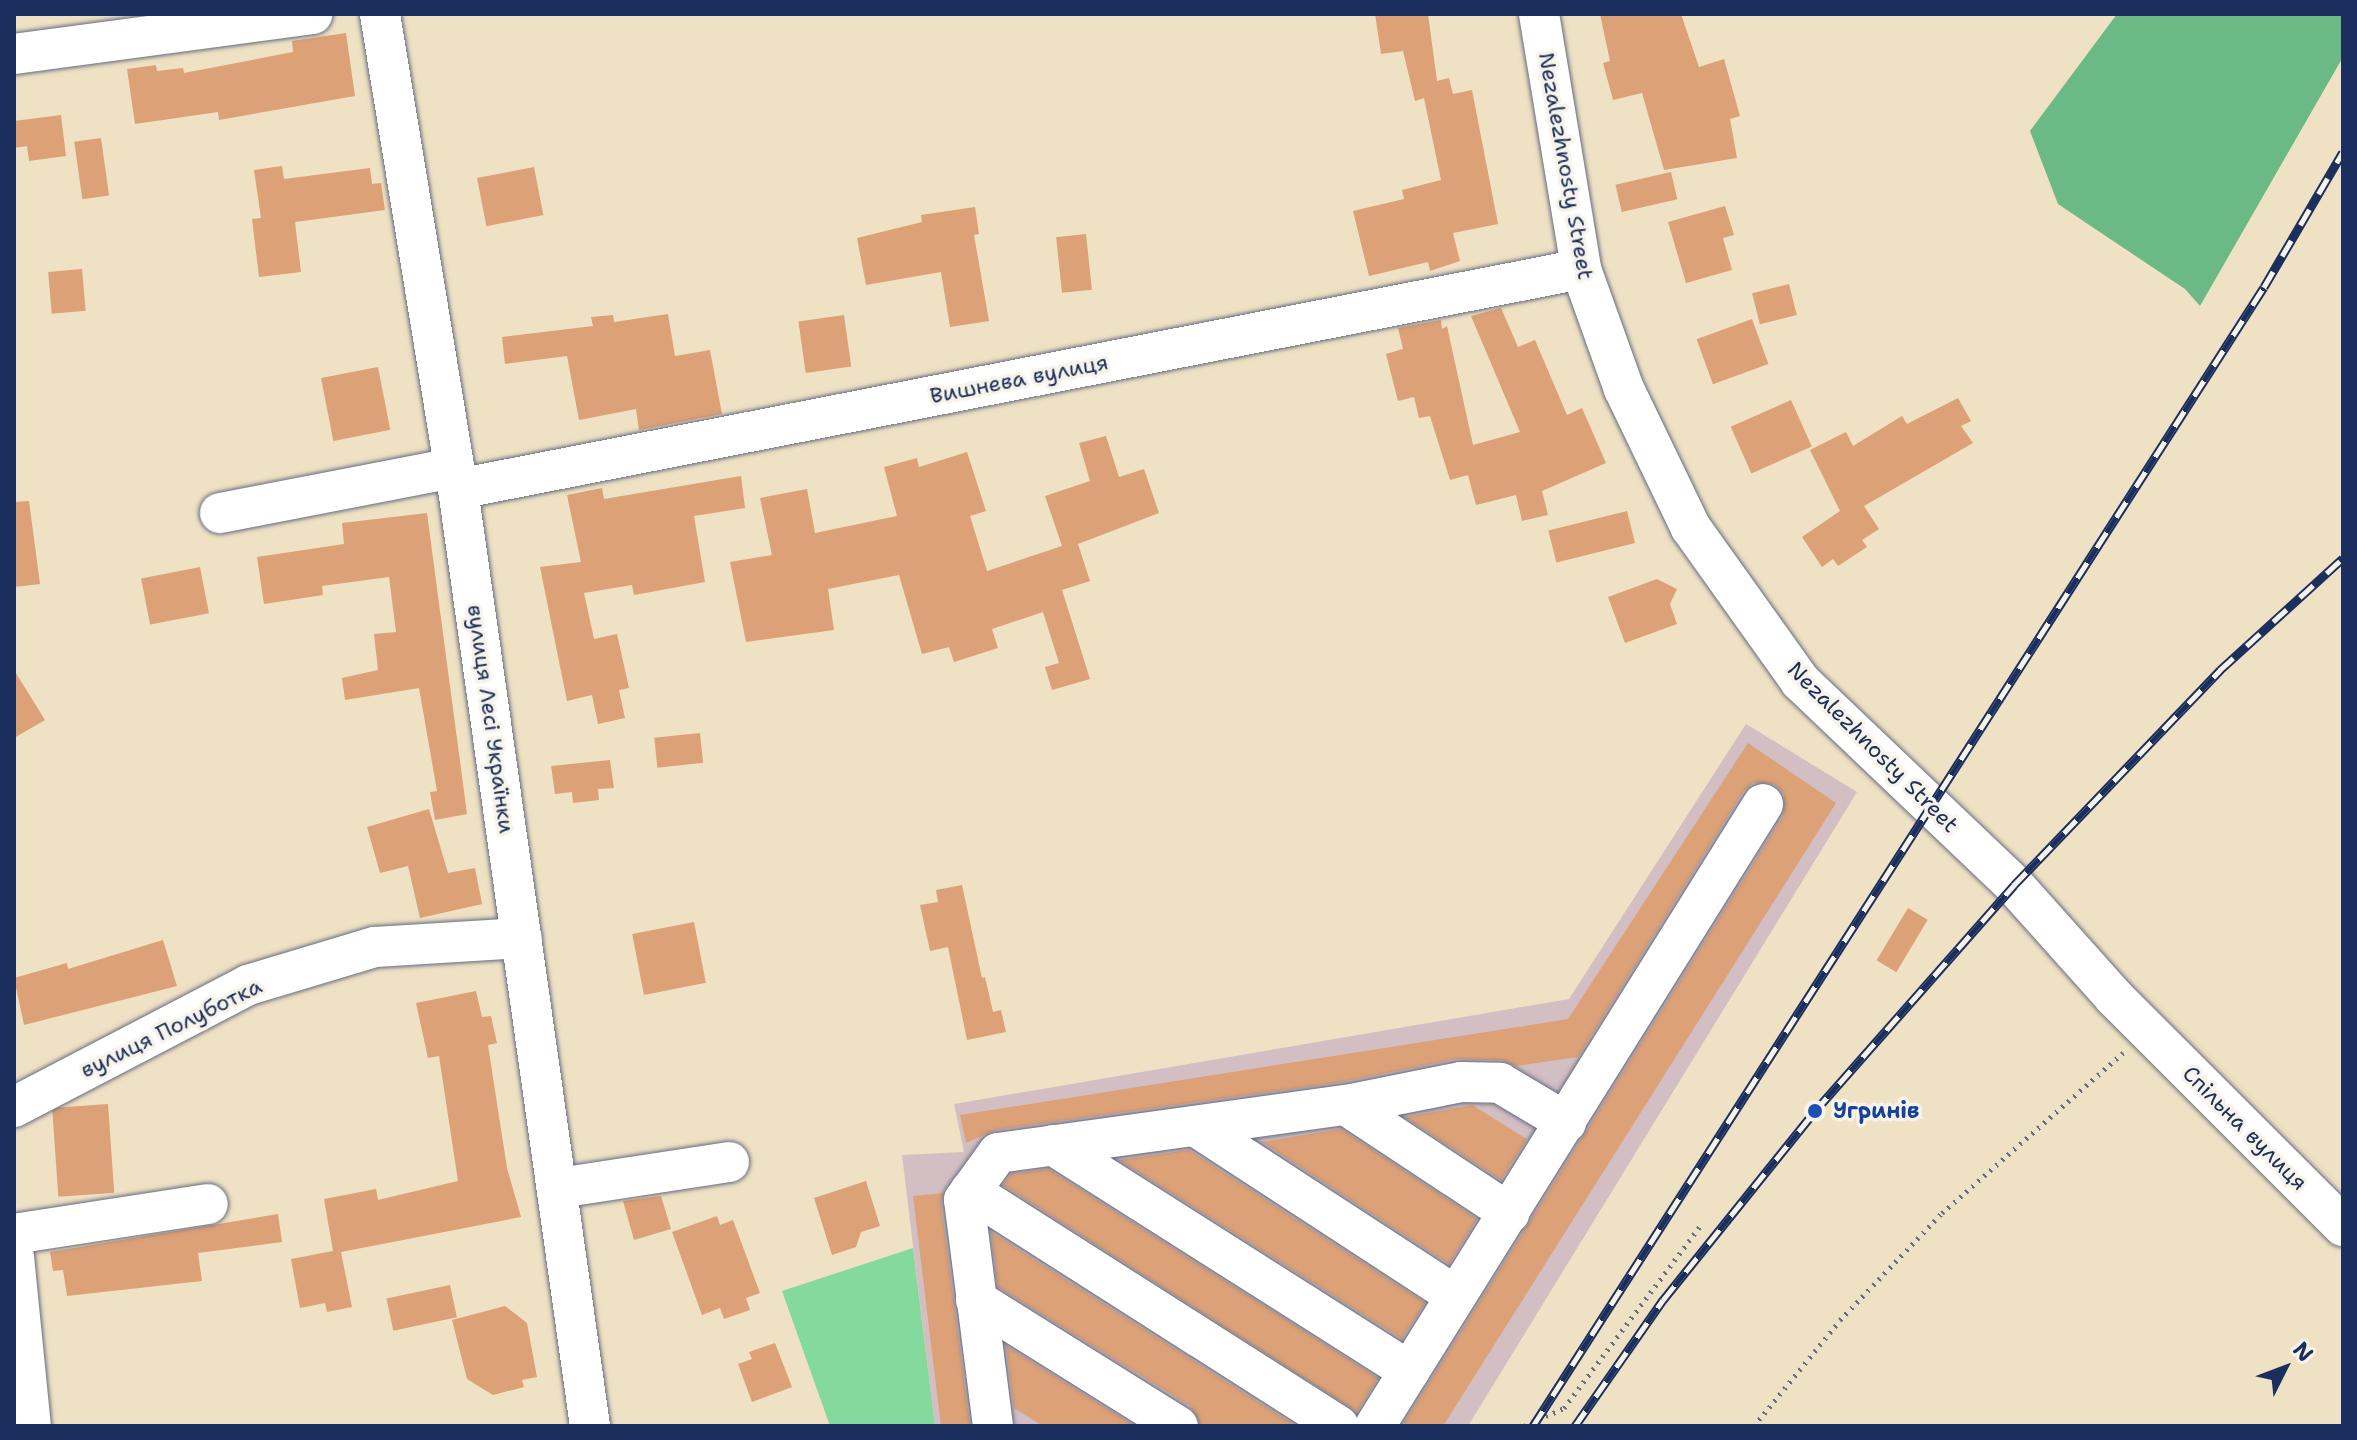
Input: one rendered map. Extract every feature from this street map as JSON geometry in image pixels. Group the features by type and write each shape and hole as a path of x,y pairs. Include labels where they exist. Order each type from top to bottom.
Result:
{"street":[{"path":"14,54 312,14"},
{"name":"вулиця Лесі Українки","path":"380,14 456,479 559,1188 590,1426"},
{"name":"Nezalezhnosty Street","path":"1539,14 1581,269 1624,389 1691,528 1800,681 2014,885 2147,1030"},
{"name":"Вишнева вулиця","path":"220,513 456,479 1581,269"},
{"path":"1375,1426 1763,804"},
{"name":"вулиця Полуботка","path":"14,1107 248,985 375,947 522,938"},
{"name":"Спільна вулиця","path":"2147,1030 2343,1226"},
{"path":"1001,1420 976,1300 964,1200 998,1153 1346,1105 1461,1082 1500,1083 1566,1122"},
{"path":"1346,1105 1509,1213"},
{"path":"1195,1126 1456,1296"},
{"path":"1053,1145 1409,1371"},
{"path":"559,1188 729,1162"},
{"path":"970,1191 1339,1426"},
{"path":"14,1234 208,1204"},
{"path":"14,1257 31,1426"},
{"path":"976,1300 1178,1426"}],"path":[{"path":"1754,1426 1840,1320 1942,1213 2044,1128 2147,1030"},
{"path":"1524,1426 1564,1408 1700,1226"}],"shaded area":[{"path":"1746,724 1857,792 1468,1426 935,1426 902,1155 964,1152 954,1104 1569,999"}],"green space":[{"path":"2117,14 2343,14 2343,57 2200,306 2185,289 2058,204 2030,131"},
{"path":"913,1248 935,1426 830,1426 782,1291"}],"building":[{"path":"1375,14 1428,14 1437,81 1449,78 1453,94 1472,90 1498,224 1453,233 1460,261 1430,271 1428,262 1369,276 1353,211 1404,199 1402,190 1441,180 1424,98 1415,101 1403,51 1381,54"},
{"path":"1600,14 1681,14 1699,67 1724,59 1740,116 1730,119 1737,158 1664,170 1642,93 1613,100 1603,63 1610,61"},
{"path":"346,33 355,96 219,120 218,112 135,124 127,69 156,65 157,71 183,68 184,73 293,52 292,41"},
{"path":"61,115 66,156 29,161 27,146 14,148 14,121"},
{"path":"101,138 109,195 82,199 74,142"},
{"path":"282,166 284,179 370,168 372,184 381,183 385,210 295,222 301,272 259,277 252,219 261,218 254,170"},
{"path":"534,167 543,215 486,226 477,178"},
{"path":"1671,172 1677,199 1622,212 1615,185"},
{"path":"1725,206 1734,235 1723,238 1732,270 1686,283 1668,222"},
{"path":"975,207 979,234 974,235 989,321 950,327 941,272 866,285 857,238 922,222 921,215"},
{"path":"1086,234 1092,290 1062,293 1056,237"},
{"path":"82,269 86,311 52,314 48,272"},
{"path":"1789,284 1797,315 1760,324 1752,293"},
{"path":"1501,308 1518,347 1535,340 1567,415 1582,408 1606,463 1542,491 1548,515 1522,521 1516,495 1476,505 1468,475 1450,480 1430,416 1419,418 1414,397 1398,401 1386,354 1403,349 1398,328 1441,320 1442,329 1447,326 1473,445 1520,432 1471,316"},
{"path":"668,314 675,356 710,350 722,414 639,430 636,409 579,420 567,356 505,364 502,337 593,326 591,317 613,315 614,322"},
{"path":"844,315 851,366 806,373 798,321"},
{"path":"1752,319 1768,364 1713,384 1697,339"},
{"path":"378,367 390,430 333,441 321,378"},
{"path":"1958,398 1971,421 1961,426 1973,443 1864,506 1879,529 1862,540 1867,547 1838,566 1833,559 1822,567 1802,537 1840,511 1810,450 1846,432 1853,446 1902,416 1907,424"},
{"path":"1791,400 1812,447 1751,473 1731,427"},
{"path":"1106,436 1119,477 1144,469 1159,513 1078,544 1090,581 1062,590 1090,679 1052,690 1045,667 1059,663 1043,612 992,629 998,648 954,662 949,647 922,654 899,575 828,589 834,630 746,642 730,562 772,555 760,498 807,489 815,533 897,516 884,467 917,458 919,467 967,452 986,511 970,516 987,571 1062,546 1045,496 1090,481 1079,443"},
{"path":"741,476 745,508 694,516 705,582 634,595 632,585 584,593 594,639 617,634 629,688 619,690 625,718 598,724 592,695 567,701 540,567 581,562 567,495 602,488 604,499"},
{"path":"29,501 40,584 14,587 14,502"},
{"path":"1627,511 1635,543 1556,563 1548,531"},
{"path":"427,513 467,814 435,820 430,792 437,791 419,688 345,700 342,678 378,670 374,634 396,632 389,577 322,586 323,595 264,604 257,557 344,544 342,523"},
{"path":"200,567 209,613 150,625 141,578"},
{"path":"1657,579 1677,589 1670,604 1677,624 1625,643 1608,597"},
{"path":"14,670 45,720 14,738"},
{"path":"700,733 703,763 657,768 654,738"},
{"path":"1748,743 1836,803 1443,1426 1402,1426 1783,816 1784,794 1774,784 1753,783 1743,792 1578,1057 1516,1066 1501,1060 1456,1059 1342,1082 995,1130 966,1143 960,1115 1568,1019"},
{"path":"610,760 614,788 598,789 599,800 573,803 572,792 555,794 551,766"},
{"path":"429,809 448,873 475,868 482,904 420,918 408,866 380,873 367,827"},
{"path":"962,885 982,978 985,977 993,1012 1001,1010 1006,1032 967,1040 948,947 930,951 920,905 938,902 936,890"},
{"path":"1908,908 1928,920 1896,972 1877,960"},
{"path":"694,922 706,983 644,995 632,934"},
{"path":"163,940 177,986 24,1025 14,978 67,963 68,969"},
{"path":"476,991 482,1017 491,1016 497,1043 488,1045 507,1168 521,1217 341,1252 352,1307 327,1312 325,1303 300,1308 291,1259 333,1251 324,1199 376,1189 378,1200 458,1181 439,1056 428,1058 416,1003"},
{"path":"108,1104 114,1193 58,1197 52,1108"},
{"path":"1472,1105 1527,1139 1501,1180 1405,1117"},
{"path":"1341,1129 1477,1219 1449,1264 1262,1142"},
{"path":"1189,1150 1425,1303 1402,1339 1119,1160"},
{"path":"1048,1169 1378,1378 1357,1412 1003,1185 1011,1174"},
{"path":"866,1181 880,1226 861,1232 856,1247 832,1255 814,1198"},
{"path":"944,1193 941,1203 970,1426 941,1426 913,1196"},
{"path":"661,1196 671,1229 634,1240 623,1201"},
{"path":"278,1214 282,1242 198,1253 202,1281 67,1296 63,1270 53,1271 50,1252"},
{"path":"717,1216 720,1225 733,1220 760,1293 746,1298 750,1310 724,1319 720,1308 702,1315 672,1232"},
{"path":"991,1232 1296,1426 1201,1426 1190,1406 998,1287"},
{"path":"450,1285 457,1317 393,1331 386,1299"},
{"path":"505,1306 527,1323 537,1377 522,1380 524,1387 493,1395 467,1379 452,1320"},
{"path":"775,1343 792,1387 752,1402 738,1364 752,1359 749,1352"},
{"path":"1006,1346 1135,1426 1043,1426 1014,1408"}],"railway":[{"path":"1533,1426 2264,287 2343,152"},
{"path":"1575,1426 1663,1300 1815,1111 2014,885 2220,670 2343,558"}],"place":[{"name":"Угринів","path":"1815,1111"}]}
